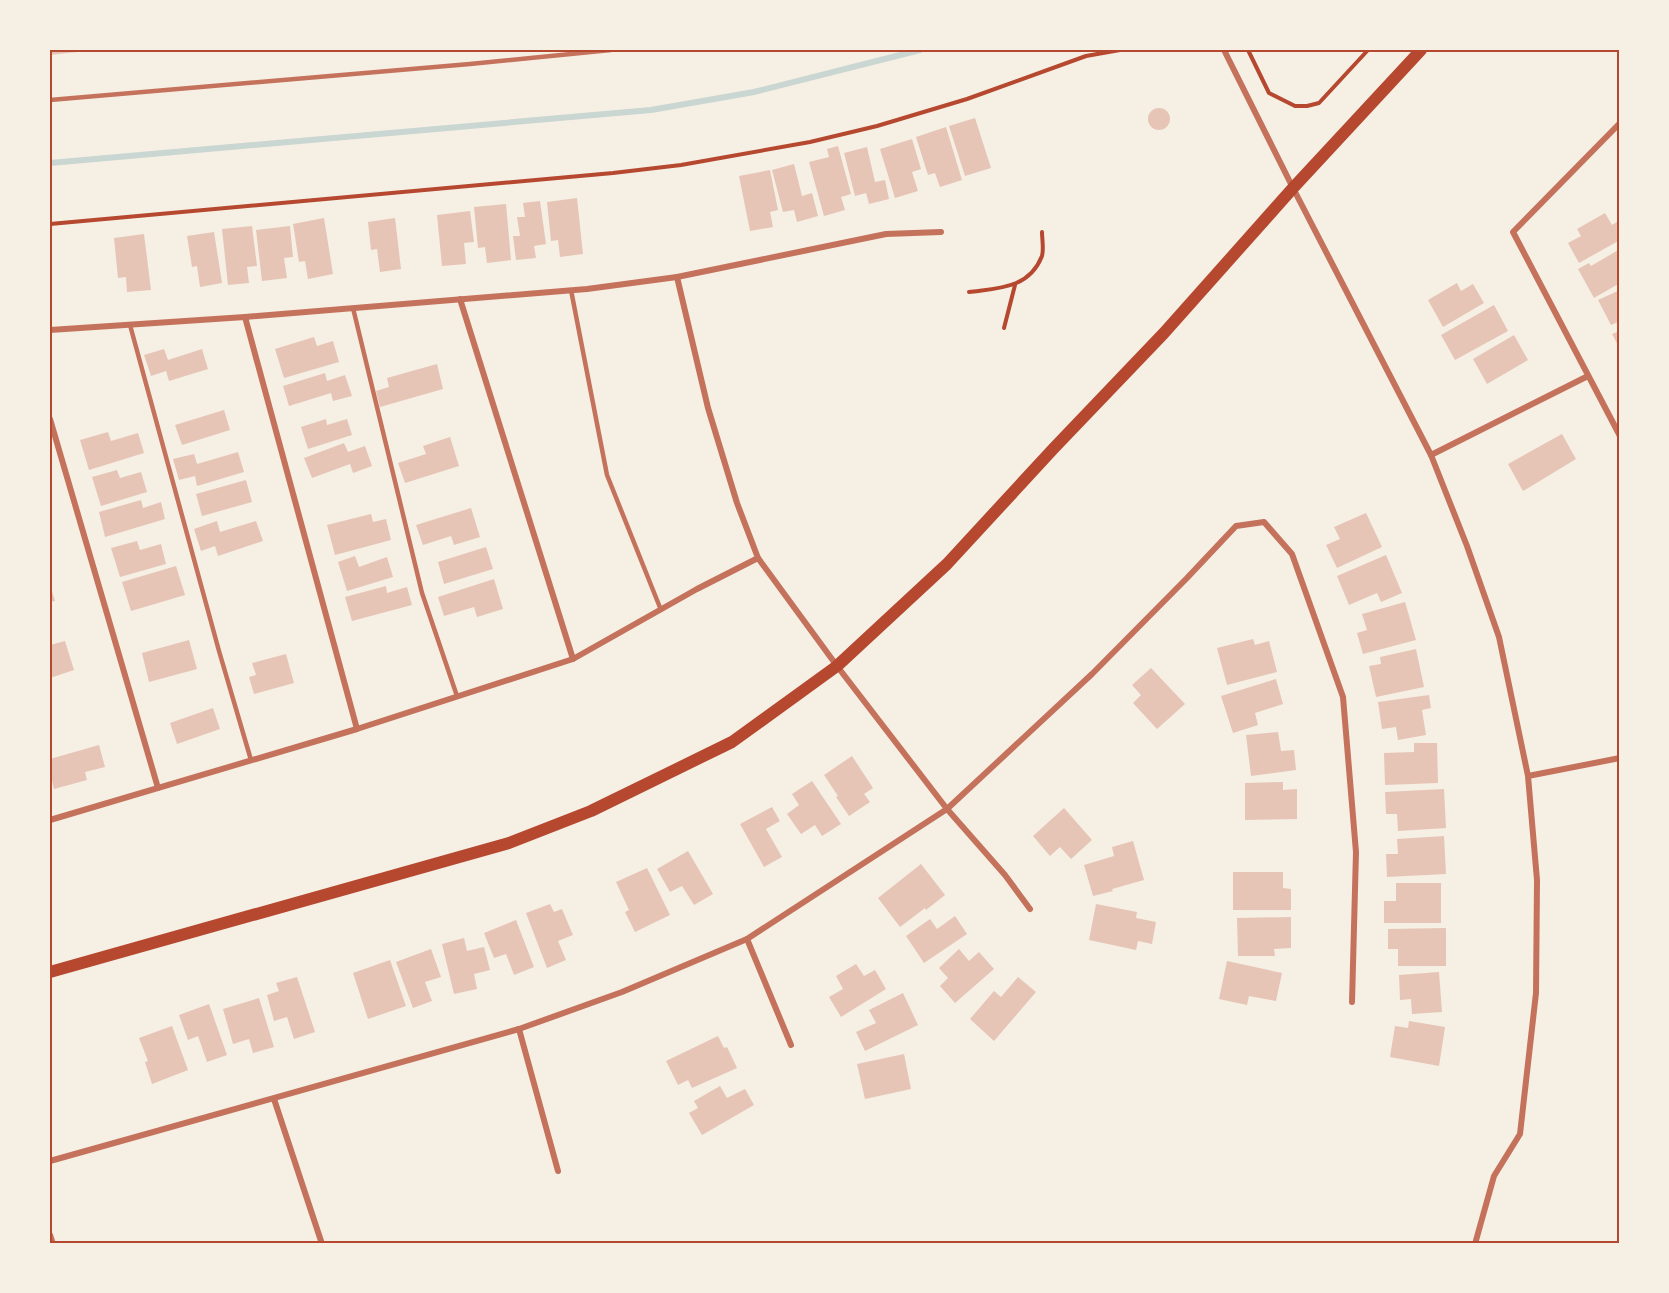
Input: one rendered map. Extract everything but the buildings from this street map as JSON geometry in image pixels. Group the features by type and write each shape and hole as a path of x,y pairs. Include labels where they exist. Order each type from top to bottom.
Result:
{"main road":[{"path":"50,972 497,846 591,811 732,742 837,666 947,564 1164,333 1293,188 1421,50"}],"street":[{"path":"1224,50 1431,455 1467,546 1499,638 1528,776 1537,880 1536,993 1520,1134 1494,1176 1475,1244"},
{"path":"1620,123 1514,232 1620,436"},
{"path":"50,330 245,317 571,290 677,277 886,234 941,232"},
{"path":"677,277 708,408 737,503 758,558 837,666 947,809 1005,875 1030,909"},
{"path":"460,300 573,659"},
{"path":"245,317 357,729"},
{"path":"1431,455 1588,376"},
{"path":"50,419 158,788"},
{"path":"50,1161 519,1029 622,992 747,939 947,809 1092,674 1188,578 1236,526 1264,522 1292,554 1343,697 1356,852 1352,1002"},
{"path":"50,820 357,729 573,659 697,589 758,558"},
{"path":"1528,776 1620,758"},
{"path":"747,939 791,1045"},
{"path":"519,1029 558,1171"},
{"path":"274,1099 322,1244"},
{"path":"50,1235 53,1244"}],"lane":[{"path":"50,99 611,50"},
{"path":"571,290 608,475 661,610"},
{"path":"353,308 422,593 458,696"},
{"path":"130,324 251,760"}],"path":[{"path":"50,224 681,165 810,142 877,126 967,99 1086,56 1120,50"},
{"path":"1248,50 1269,93 1295,106 1307,106 1319,103 1368,50"},
{"path":"969,292 1015,285 1032,272 1043,254 1041,232"},
{"path":"1004,328 1015,285"}],"waterway":[{"path":"50,163 651,110 754,92 920,50"}]}
